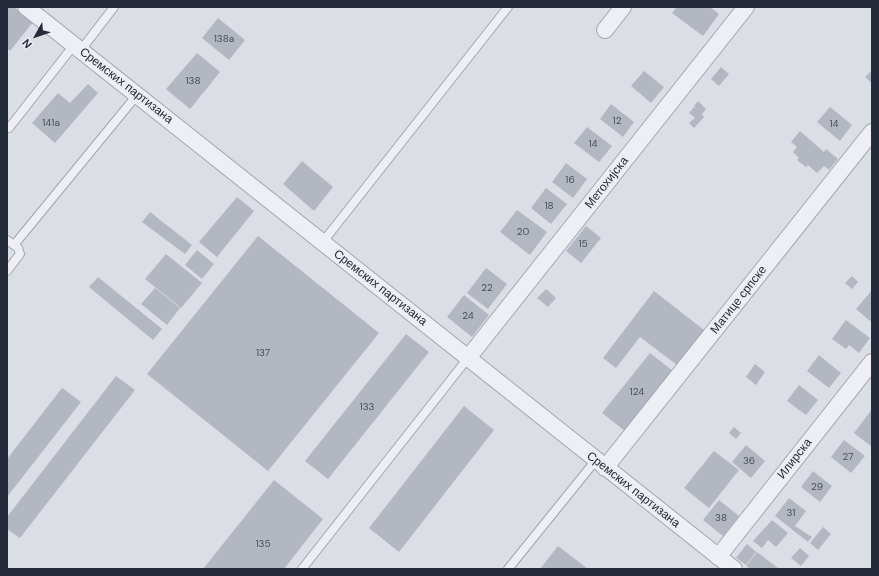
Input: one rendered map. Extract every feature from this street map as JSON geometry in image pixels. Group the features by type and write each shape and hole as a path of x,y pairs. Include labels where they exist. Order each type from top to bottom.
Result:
{"street":[{"name":"Сремских партизана","path":"26,7 734,569"},
{"path":"605,30 623,7"},
{"name":"Метохијска","path":"468,358 746,7"},
{"name":"Матице српске","path":"601,464 872,132"},
{"name":"Илирска","path":"718,557 872,362"}],"lane":[{"path":"9,128 77,47 114,7"},
{"path":"322,243 508,7"},
{"path":"14,245 137,95"},
{"path":"7,240 18,248 20,254 7,271"},
{"path":"302,569 468,358"},
{"path":"508,569 601,464"}],"building":[{"path":"7,7 14,7 33,22 10,51 7,48"},
{"path":"677,7 710,7 719,14 703,36 672,13"},
{"path":"218,18 245,40 229,60 202,38"},
{"path":"197,53 220,72 190,109 166,89"},
{"path":"721,67 729,74 719,86 711,79"},
{"path":"872,70 872,83 865,77"},
{"path":"644,71 664,87 651,103 631,86"},
{"path":"88,84 98,93 55,143 32,123 58,93 70,103"},
{"path":"698,101 706,109 702,114 704,117 694,128 689,123 695,118 689,113 694,107 698,110 694,106"},
{"path":"611,104 634,122 623,137 600,119"},
{"path":"830,107 852,125 840,141 817,122"},
{"path":"587,127 612,146 599,162 574,143"},
{"path":"800,131 824,152 826,149 838,159 829,170 824,166 817,173 808,165 806,167 797,160 799,158 793,152 797,147 791,142"},
{"path":"302,161 333,187 314,211 283,184"},
{"path":"566,163 587,179 573,198 552,182"},
{"path":"546,188 567,204 551,224 531,208"},
{"path":"237,197 254,211 217,257 199,242"},
{"path":"517,210 547,232 530,255 500,232"},
{"path":"150,212 192,245 185,254 142,222"},
{"path":"586,226 601,238 581,263 566,251"},
{"path":"258,236 379,333 268,471 147,374"},
{"path":"197,250 214,264 202,279 185,265"},
{"path":"166,254 202,283 181,308 145,279"},
{"path":"486,268 507,284 488,309 467,293"},
{"path":"852,276 858,282 852,289 845,283"},
{"path":"98,277 162,329 153,340 89,287"},
{"path":"155,288 180,308 167,325 141,304"},
{"path":"546,289 556,298 548,307 537,298"},
{"path":"872,290 872,319 870,321 856,309"},
{"path":"654,291 704,330 677,365 640,337 616,368 603,358"},
{"path":"464,295 489,315 472,337 447,317"},
{"path":"846,320 870,338 859,353 849,345 846,349 832,339"},
{"path":"406,334 429,352 328,479 305,461"},
{"path":"650,353 673,371 625,431 602,413"},
{"path":"819,355 841,373 829,388 807,371"},
{"path":"755,364 765,372 756,385 746,377"},
{"path":"116,376 135,390 20,538 7,529 7,517"},
{"path":"799,385 818,400 806,415 787,401"},
{"path":"62,388 81,402 7,497 7,459"},
{"path":"464,406 494,430 399,552 369,528"},
{"path":"872,409 872,447 854,433"},
{"path":"734,427 741,433 736,439 729,433"},
{"path":"844,440 865,456 851,473 831,457"},
{"path":"746,445 765,461 751,478 732,462"},
{"path":"714,451 739,470 709,508 684,488"},
{"path":"813,471 832,486 820,502 801,487"},
{"path":"274,480 323,519 284,569 203,569"},
{"path":"789,498 806,511 795,526 812,537 808,542 775,516"},
{"path":"719,500 739,516 723,536 703,520"},
{"path":"772,520 788,533 776,547 768,540 762,548 753,541"},
{"path":"823,527 831,534 818,550 810,543"},
{"path":"747,544 756,552 746,565 736,558"},
{"path":"558,546 588,569 540,569"},
{"path":"800,548 809,556 801,566 791,558"},
{"path":"757,552 779,569 751,569 746,566"}]}
